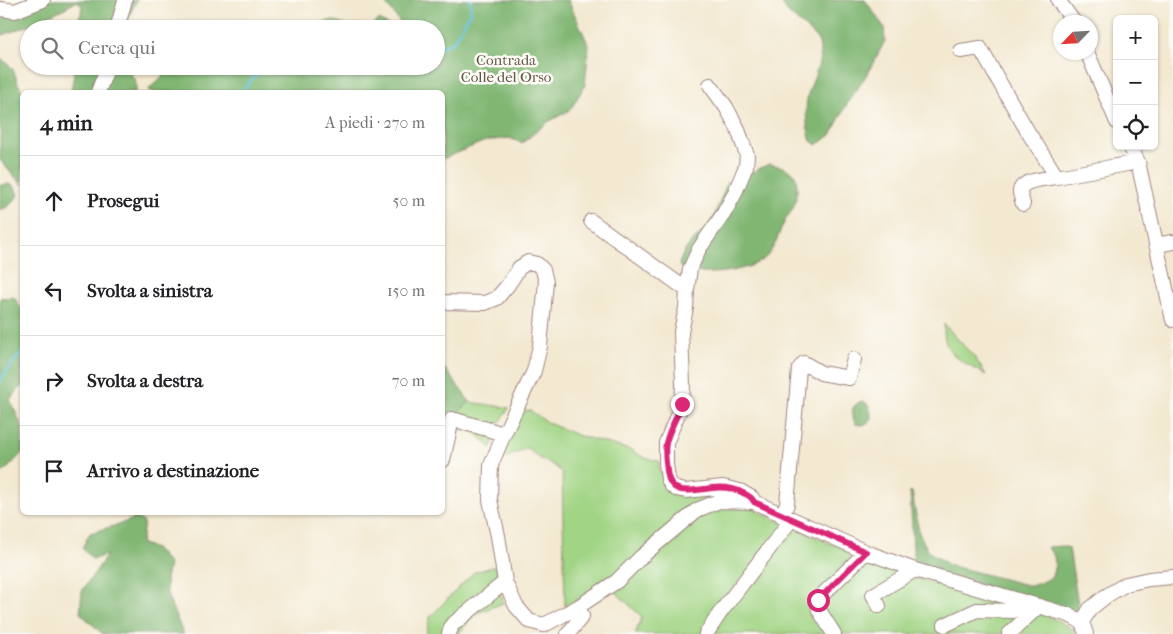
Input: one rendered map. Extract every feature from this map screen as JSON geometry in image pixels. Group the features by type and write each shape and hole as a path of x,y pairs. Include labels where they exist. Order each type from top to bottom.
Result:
{"street":[{"path":"0,10 15,11 43,0"},
{"path":"119,20 125,0"},
{"path":"1058,0 1069,15"},
{"path":"961,51 980,48 1028,132 1057,177"},
{"path":"1090,60 1113,113"},
{"path":"99,90 105,75"},
{"path":"710,85 726,107 737,127 746,155 746,166 734,195 699,249 690,269 686,308 681,332 684,384 682,404 666,443 666,464 668,479 676,489 686,491 723,487 740,491 752,498 754,502"},
{"path":"1132,150 1138,162 1173,320"},
{"path":"1023,204 1020,191 1026,182 1138,162"},
{"path":"591,221 687,290"},
{"path":"1156,244 1173,242"},
{"path":"445,302 485,303 496,298 508,286 519,268 528,262 537,264 543,270 546,282 540,346 534,371 491,466 490,500 505,582 516,606 529,621 544,625 578,607 617,581 641,557 697,510 719,501 754,502 866,552 915,570 1069,615 1084,628 1090,609 1106,596 1126,584 1149,579 1173,577"},
{"path":"706,634 787,518 799,369 804,363 821,373 848,378 854,359"},
{"path":"445,455 452,419 504,434"},
{"path":"834,634 818,610 818,600 866,552"},
{"path":"879,606 873,595 915,570"},
{"path":"449,634 452,625 505,582"},
{"path":"945,625 977,610 1013,611 1032,604"},
{"path":"1009,634 1032,604"},
{"path":"568,634 582,616 578,607"}],"green space":[{"path":"25,0 137,0 127,20 78,20 82,5 77,1 40,20 20,20 20,29 0,36 0,2 12,5"},
{"name":"Contrada Colle del Orso","path":"383,0 568,0 589,46 585,85 570,110 548,122 522,143 509,138 485,141 445,158 445,90 149,89 164,75 445,75 445,20 398,20"},
{"path":"781,0 865,0 884,27 885,41 867,74 844,109 831,135 817,145 811,141 807,126 806,110 807,99 820,58 819,43 788,12"},
{"path":"0,59 6,62 13,70 22,90 20,90 20,183 0,160"},
{"path":"74,75 132,75 136,83 136,90 71,90"},
{"path":"769,164 783,167 795,174 797,191 793,208 768,255 756,264 728,271 700,273 681,268 679,264 683,254 713,219 727,183 737,176 750,173"},
{"path":"9,184 15,187 18,195 6,208 0,210 0,185"},
{"path":"14,297 20,307 20,388 10,399 20,422 20,455 5,471 0,473 0,298"},
{"path":"944,324 975,358 986,375 951,352 945,340"},
{"path":"445,369 470,402 445,424"},
{"path":"863,401 869,407 871,420 864,425 858,425 852,417 852,410 856,404"},
{"path":"470,402 509,408 501,421 491,428 453,417"},
{"path":"520,409 531,411 548,423 577,435 631,450 645,458 659,461 659,469 670,493 691,497 719,491 772,518 850,552 899,568 914,578 1042,614 1061,622 1075,631 1076,634 635,634 642,617 605,582 565,607 562,472 527,448 503,459 499,454"},
{"path":"456,427 495,436 491,448 475,432 452,429"},
{"path":"910,491 912,492 919,533 928,551 949,565 1031,586 1052,577 1055,564 1054,556 1047,547 1062,546 1069,548 1079,611 1076,613 914,565"},
{"path":"136,518 144,522 141,543 157,550 169,564 166,579 167,595 184,634 103,634 80,613 82,591 107,555 92,559 82,548 90,533"},
{"path":"496,566 503,603 475,614 458,634 426,634 430,617 474,572"}],"waterway":[{"path":"445,45 453,42 471,12 470,0"},
{"path":"243,90 256,75"},
{"path":"0,382 20,354"}],"route":[{"path":"682,404 666,443 668,479 676,489 686,491 723,487 740,491 752,498 754,502 791,520 866,552 818,600"}]}
